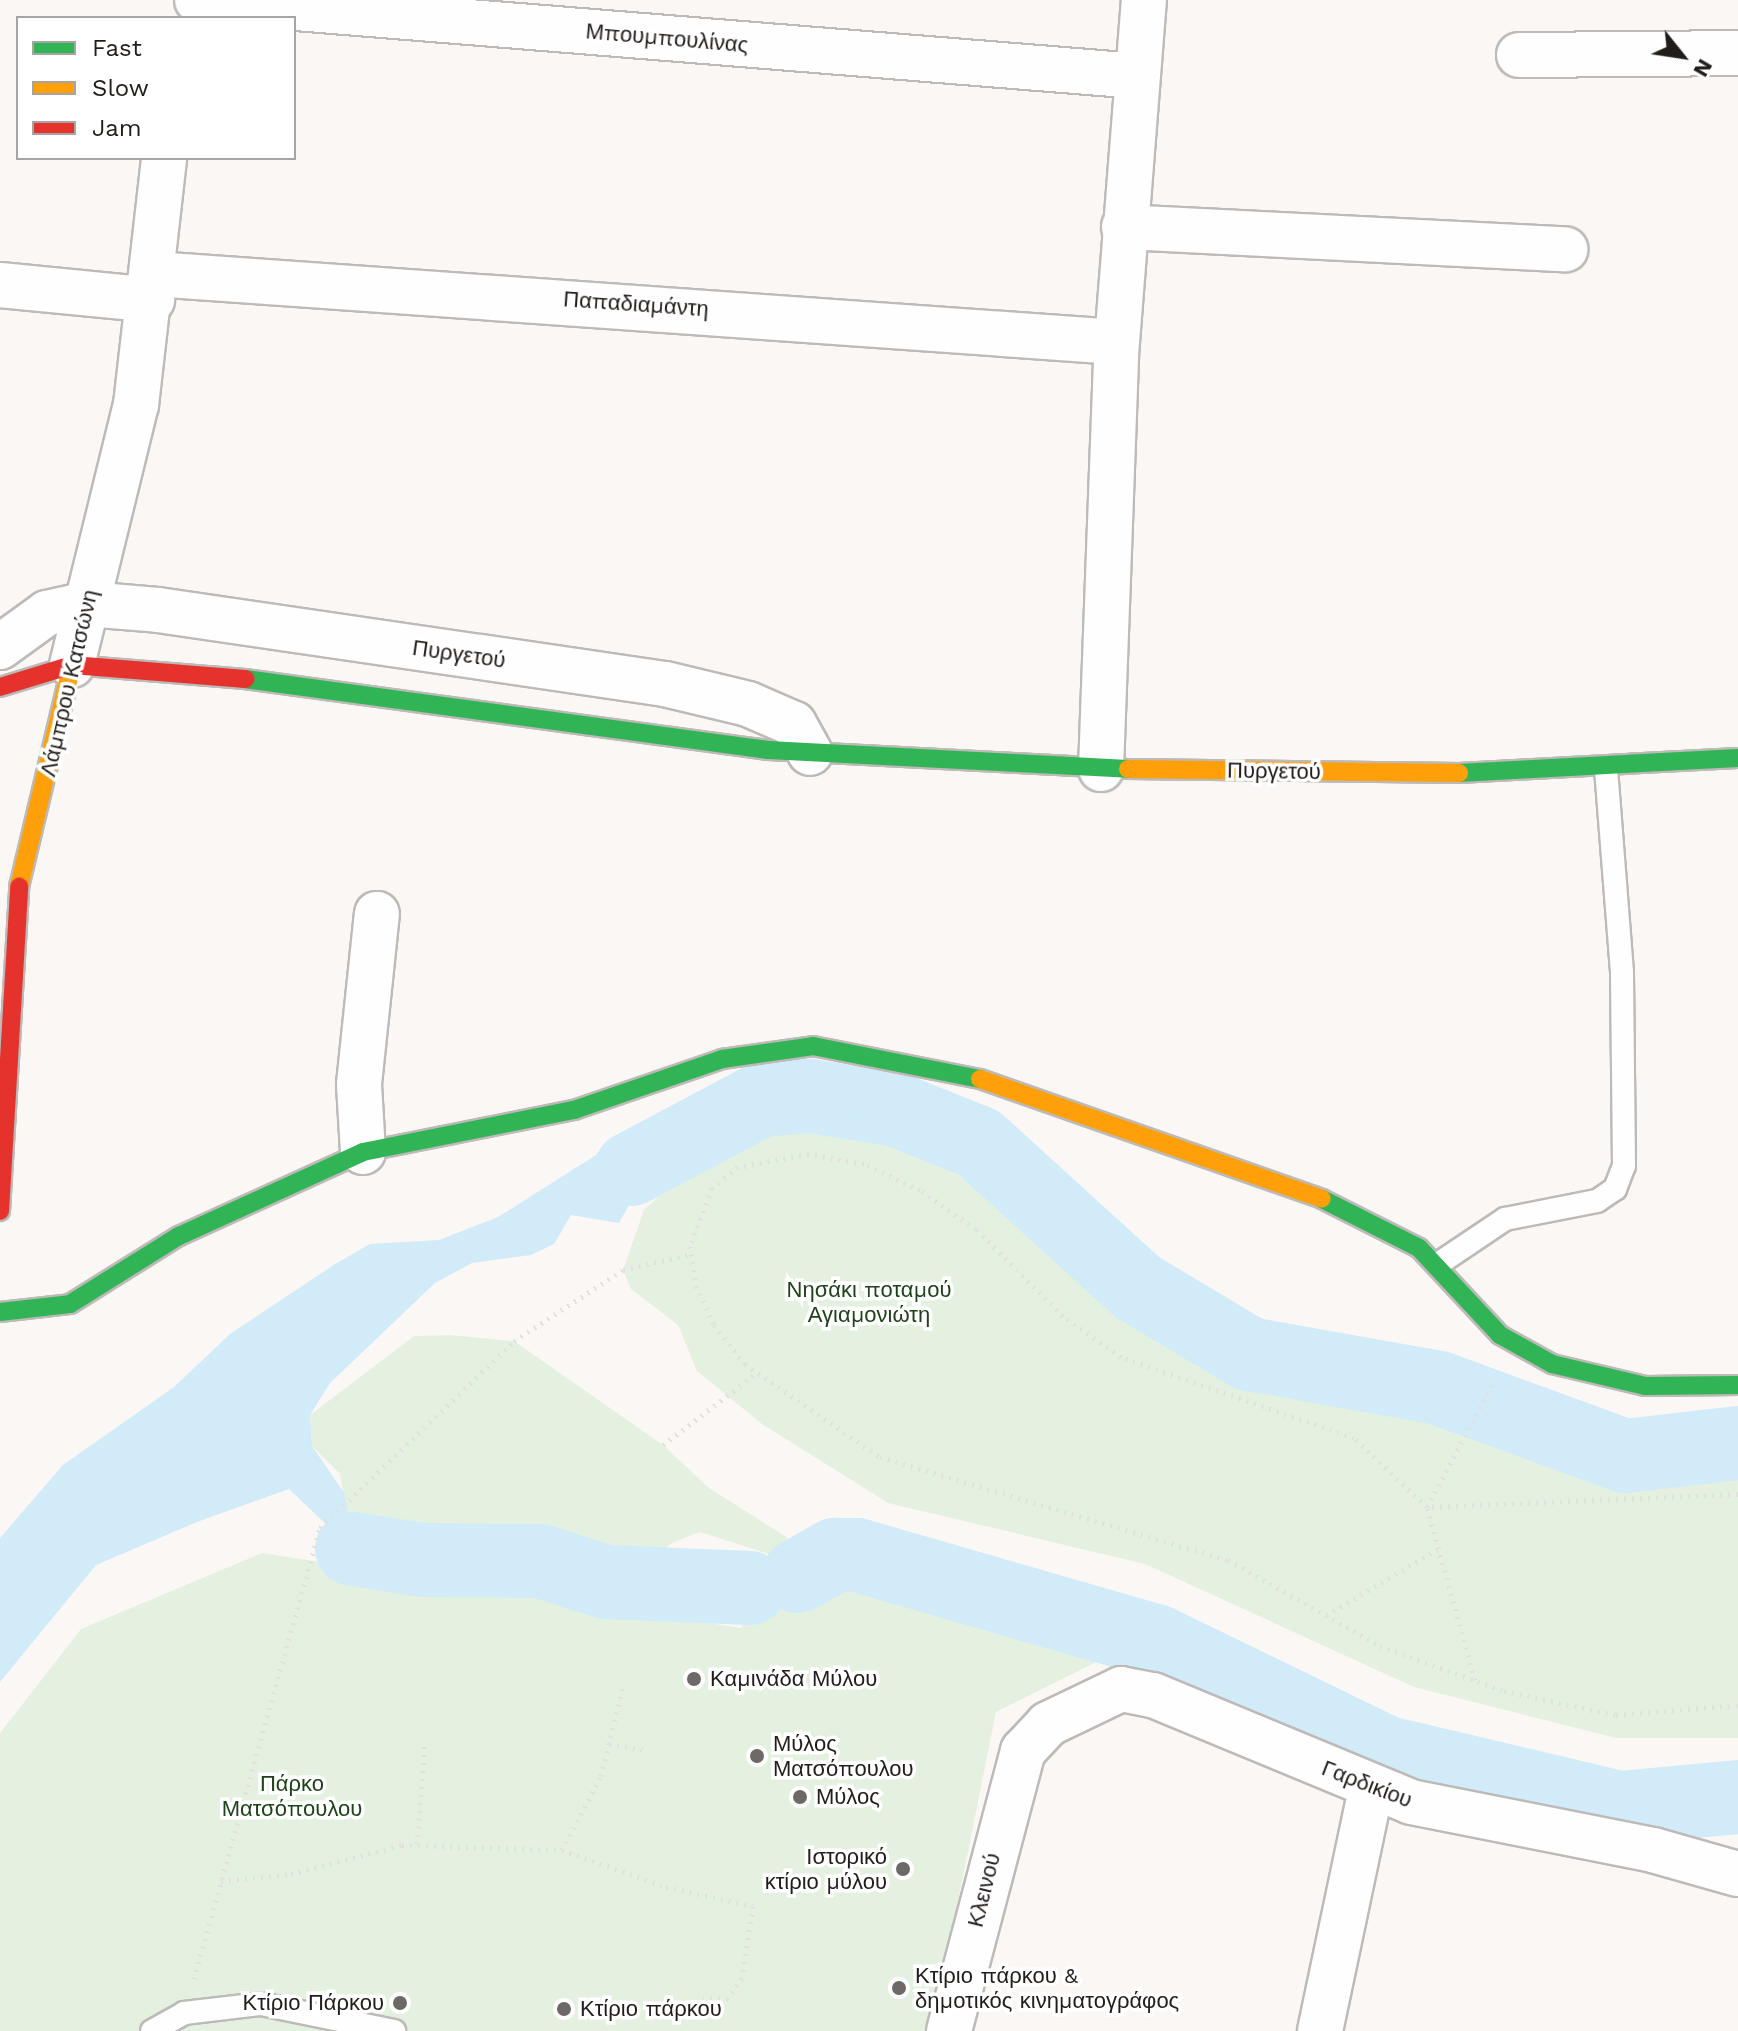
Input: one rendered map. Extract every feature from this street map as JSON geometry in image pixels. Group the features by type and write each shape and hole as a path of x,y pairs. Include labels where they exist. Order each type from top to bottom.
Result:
{"street":[{"name":"Μπουμπουλίνας","path":"197,0 1137,76"},
{"path":"1101,769 1117,342 1144,0"},
{"path":"1519,55 1738,53"},
{"name":"Λάμπρου Κατσώνη","path":"0,1211 13,914 125,457 153,287 164,160"},
{"path":"1124,227 1565,249"},
{"name":"Παπαδιαμάντη","path":"0,285 153,287 1117,342"},
{"path":"0,647 47,613 87,604"},
{"name":"Πυργετού","path":"87,604 665,684 748,704 794,724 810,753"},
{"path":"0,687 72,665"},
{"name":"Πυργετού","path":"72,665 257,678 810,753 1101,769 1606,769 1738,758"},
{"path":"363,1152 359,1084 377,914"},
{"path":"0,1312 70,1304 191,1229 363,1152 574,1110 722,1059 843,1048 952,1070 1232,1162 1376,1221 1438,1264 1500,1335 1552,1364 1645,1386 1738,1385"},
{"name":"Γαρδικίου","path":"1023,1751 1048,1724 1106,1694 1134,1689 1371,1789 1738,1874"},
{"name":"Κλεινού","path":"949,2031 1023,1751"},
{"path":"1320,2031 1371,1789"}],"lane":[{"path":"1438,1264 1505,1219 1597,1201 1615,1189 1624,1166 1622,972 1606,769"},
{"path":"152,2031 184,2013 261,2004 394,2031"}],"path":[{"path":"1475,1680 1427,1507 1354,1438 1121,1357 1063,1316 976,1229 920,1190 864,1164 809,1154 738,1167 706,1199 692,1254 696,1286 714,1325 757,1373 880,1457 1228,1560 1380,1646 1475,1680 1572,1711 1738,1705"},
{"path":"184,2013 320,1528 514,1341 623,1270 692,1254"},
{"path":"663,1445 757,1373"},
{"path":"1427,1507 1498,1376"},
{"path":"1427,1507 1738,1494"},
{"path":"1325,1615 1437,1550"},
{"path":"562,1850 601,1776 624,1683"},
{"path":"417,1844 425,1743"},
{"path":"609,1744 643,1750"},
{"path":"221,1881 291,1874 417,1844 562,1850 666,1887 753,1906 742,1978 728,1999 703,1997"}],"green space":[{"name":"Νησάκι ποταμού Αγιαμονιώτη","path":"780,1122 882,1134 960,1169 1109,1310 1216,1370 1354,1403 1437,1406 1547,1465 1621,1472 1738,1460 1738,1738 1616,1738 1414,1687 1145,1564 888,1503 762,1424 697,1371 678,1325 631,1289 623,1270 644,1210 697,1159"},
{"path":"450,1335 514,1341 663,1445 709,1488 788,1538 772,1555 700,1532 672,1543 632,1574 606,1576 524,1544 475,1535 351,1541 340,1474 312,1446 310,1415 414,1336"},
{"name":"Πάρκο Ματσόπουλου","path":"262,1553 741,1628 754,1567 1121,1642 1121,1650 996,1712 932,2031 0,2031 0,1733 81,1629"}],"water":[{"path":"623,1138 636,1192 619,1223 571,1215 554,1244 531,1255 472,1263 435,1283 330,1383 310,1415 312,1446 345,1494 352,1549 289,1489 197,1522 96,1565 0,1682 0,1538 63,1465 174,1387 230,1334 337,1263 370,1244 439,1240 498,1217"}],"waterway":[{"path":"631,1169 761,1100 810,1096 897,1110 979,1143 1137,1287 1249,1354 1439,1388 1625,1456 1738,1443"},
{"path":"352,1549 423,1560 540,1561 606,1582 750,1588"},
{"path":"798,1576 835,1555 857,1555 1158,1642 1387,1753 1620,1808 1738,1797"}],"traffic: fast":[{"path":"245,679 768,750 1128,769"},
{"path":"1459,773 1738,758"},
{"path":"0,1312 70,1304 179,1236 363,1152 574,1110 722,1059 813,1046 980,1079"},
{"path":"1322,1199 1419,1248 1500,1335 1552,1364 1645,1386 1738,1385"}],"traffic: slow":[{"path":"19,887 72,665"},
{"path":"1128,769 1459,773"},
{"path":"980,1079 1322,1199"}],"traffic: jam":[{"path":"0,687 72,665 245,679"},
{"path":"0,1211 19,887"}],"place":[{"name":"Καμινάδα Μύλου","path":"694,1679"},
{"name":"Μύλος Ματσόπουλου","path":"757,1756"},
{"name":"Μύλος","path":"800,1797"},
{"name":"Ιστορικό κτίριο μύλου","path":"903,1869"},
{"name":"Κτίριο πάρκου & δημοτικός κινηματογράφος","path":"899,1988"},
{"name":"Κτίριο Πάρκου","path":"400,2003"},
{"name":"Κτίριο πάρκου","path":"564,2009"}]}
